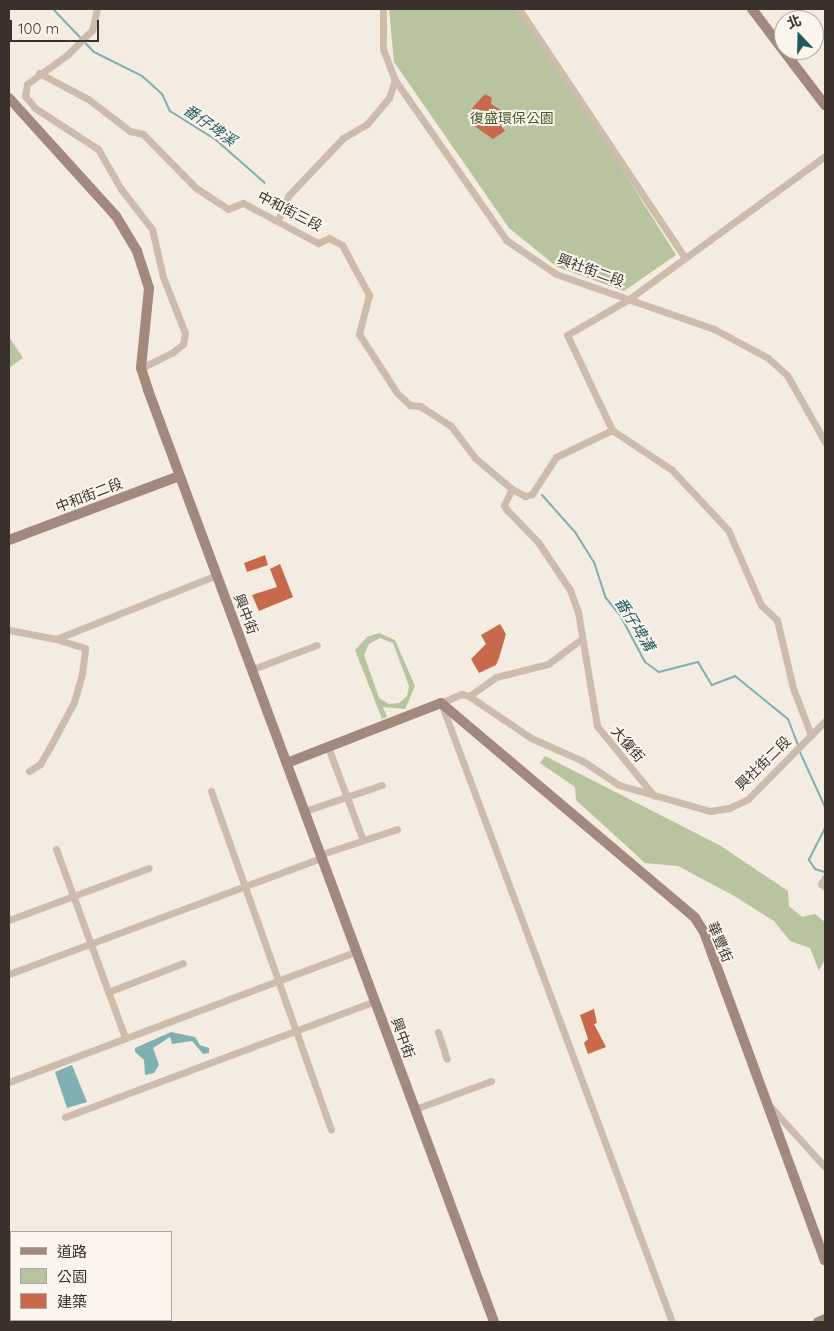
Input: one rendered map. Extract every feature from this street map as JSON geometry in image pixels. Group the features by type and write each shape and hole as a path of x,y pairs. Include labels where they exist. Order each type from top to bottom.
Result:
{"street":[{"path":"97,9 92,30 81,44 39,73 27,84 25,96 35,108 98,149 121,189 152,229 163,277 185,333 183,344 173,352 141,368"},
{"name":"興社街二段","path":"383,9 383,49 395,80 426,129 506,240 520,253 556,274 714,329 768,358 791,382 825,442"},
{"path":"519,9 685,258"},
{"path":"752,9 825,106"},
{"name":"中和街三段","path":"39,73 88,99 130,131 143,134 196,188 228,209 243,203 318,243 329,238 342,245 369,295 359,334 397,393 410,405 420,406 451,426 475,458 512,489"},
{"path":"278,220 288,196 343,138 367,124 389,98 395,80"},
{"path":"9,98 116,216 137,251 148,288 141,368 179,476"},
{"path":"811,735 793,688 777,620 761,605 728,530 672,470 612,430 567,335 629,299 825,156"},
{"path":"512,489 525,496 532,494 556,457 612,430"},
{"name":"中和街二段","path":"9,540 179,476"},
{"name":"興中街","path":"179,476 253,669 494,1322"},
{"name":"大復街","path":"512,489 504,504 507,510 538,542 570,590 578,612 580,640 597,726 654,796"},
{"path":"56,639 217,575"},
{"path":"9,630 56,639 85,648 82,674 74,702 40,764 29,770"},
{"path":"469,696 496,677 548,664 580,640"},
{"path":"253,669 317,645"},
{"path":"287,763 461,694 469,696 531,738 583,761 619,785 654,796"},
{"path":"441,703 672,1322"},
{"name":"華豐街","path":"441,703 695,918 704,932 825,1260"},
{"name":"興社街二段","path":"654,796 710,811 739,805 825,721"},
{"path":"328,747 363,840"},
{"path":"305,811 382,785"},
{"path":"211,791 331,1129"},
{"path":"9,974 363,840 397,829"},
{"path":"56,849 125,1038"},
{"path":"9,920 148,868"},
{"path":"825,878 821,884 825,887"},
{"path":"9,1082 357,951"},
{"path":"108,992 183,963"},
{"path":"65,1117 375,1001"},
{"path":"438,1032 447,1059"},
{"path":"414,1109 490,1081"},
{"path":"766,1102 825,1167"},
{"path":"818,1322 825,1319"}],"green space":[{"name":"復盛環保公園","path":"389,9 515,9 571,88 676,255 624,291 557,267 509,228 394,62"},
{"path":"9,337 23,358 9,368"},
{"path":"379,633 395,640 415,686 405,709 383,707 387,717 382,719 355,650 367,637","holes":["380,638 393,643 409,686 407,696 399,703 389,704 379,698 364,655 369,644"]},
{"path":"545,756 721,846 788,891 789,906 802,917 815,914 825,922 825,959 819,971 810,948 790,941 774,921 736,897 678,866 645,863 576,800 575,787 540,763"}],"water":[{"path":"171,1032 195,1037 200,1045 209,1048 209,1053 203,1054 192,1041 172,1044 170,1037 153,1048 159,1065 154,1073 145,1075 144,1060 135,1052 135,1048"},
{"path":"72,1065 87,1102 67,1108 55,1072"}],"building":[{"path":"485,94 492,98 491,104 504,112 497,120 505,131 493,139 470,123 475,114 472,108"},
{"path":"265,555 268,565 247,572 244,563"},
{"path":"280,564 293,597 259,611 252,595 277,587 270,569"},
{"path":"500,624 506,634 496,665 479,673 471,659 486,644 481,635"},
{"path":"594,1009 597,1023 594,1024 606,1047 588,1054 584,1043 588,1039 580,1015"}],"waterway":[{"name":"番仔埤溪","path":"53,9 94,52 142,76 162,94 170,111 216,140 265,183"},
{"name":"番仔埤溝","path":"542,495 575,532 594,562 606,598 620,615 645,662 659,672 698,662 712,685 735,676 788,719 798,745"},
{"name":"番仔埤溝","path":"799,750 825,807"},
{"name":"番仔埤溝","path":"825,828 809,860 815,869 825,872"}]}
